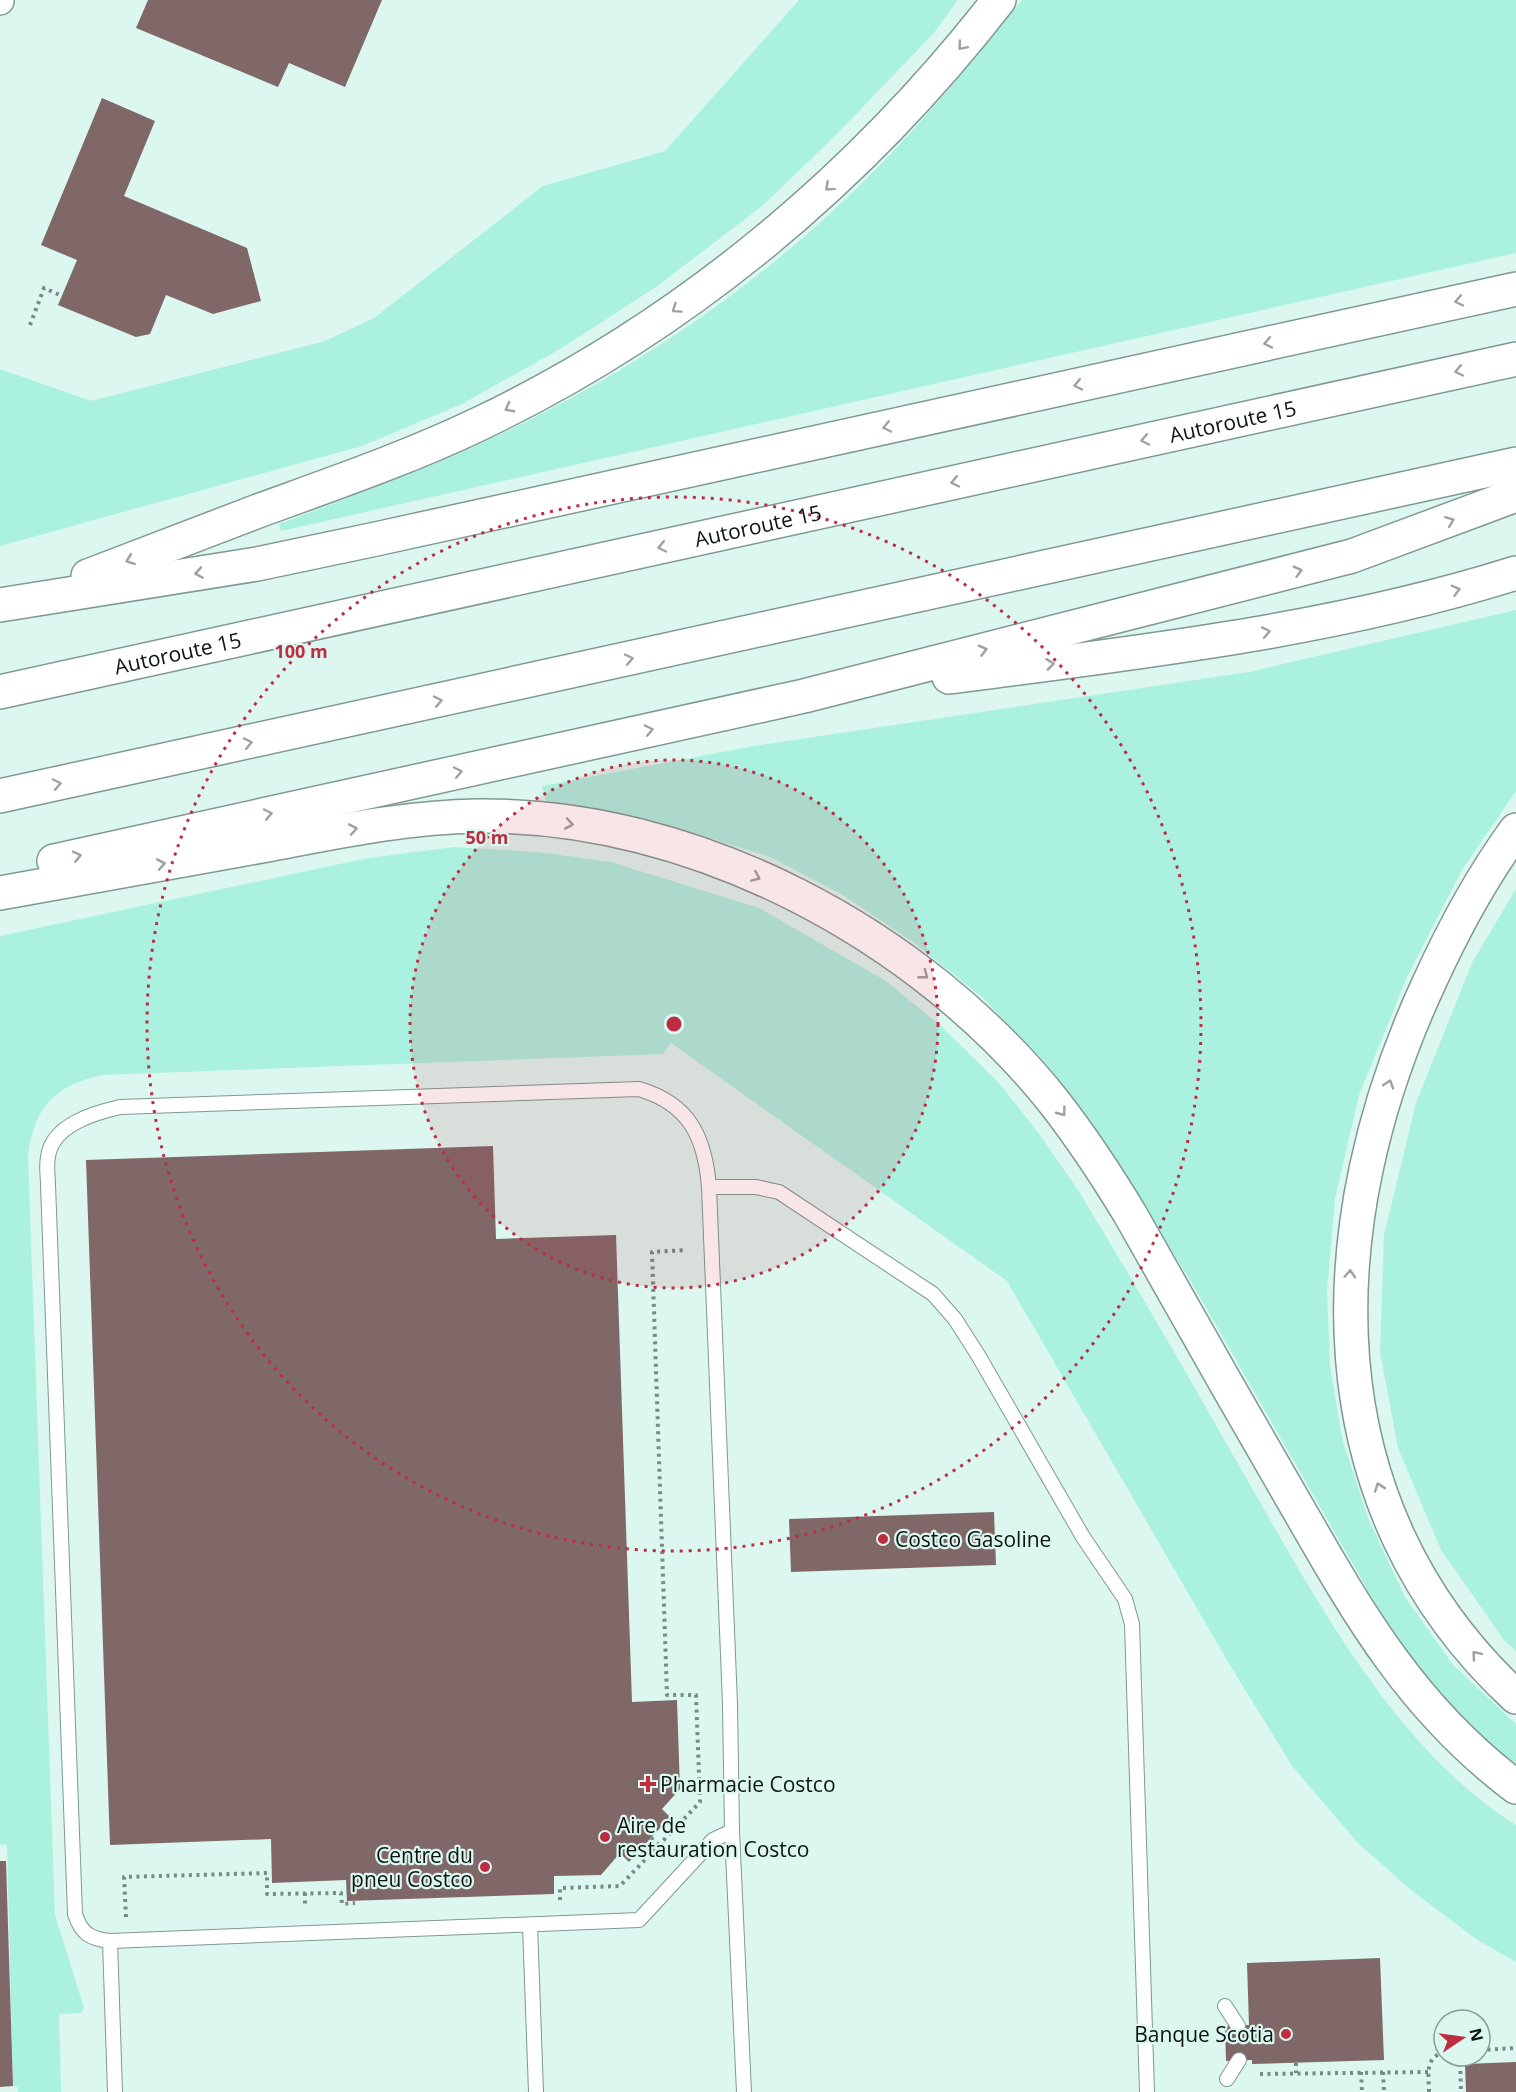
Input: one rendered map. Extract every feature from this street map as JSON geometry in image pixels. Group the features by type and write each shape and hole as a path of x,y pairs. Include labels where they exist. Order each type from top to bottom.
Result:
{"highway":[{"path":"13,603 399,458 478,424 593,363 723,275 830,187 918,97 999,0"},
{"path":"13,603 257,564 1516,289"},
{"name":"Autoroute 15","path":"0,692 1516,359"},
{"path":"0,796 1516,464"},
{"path":"0,874 804,696 1352,556 1516,495"},
{"path":"804,696 1208,643 1353,615 1516,573"},
{"path":"0,893 363,827 446,818 511,817 565,823 629,835 694,853 793,893 862,931 923,974 951,998 1009,1052 1054,1102 1101,1166 1130,1214 1370,1632 1426,1705 1465,1744 1516,1787"},
{"path":"1516,830 1457,925 1419,1005 1389,1081 1369,1150 1350,1269 1349,1307 1351,1349 1361,1424 1370,1460 1395,1529 1412,1562 1450,1621 1492,1675 1516,1697"}],"lane":[{"path":"732,1831 713,1840 639,1920 110,1941 94,1939 84,1934 75,1914 48,1173 48,1157 52,1144 79,1120 120,1107 639,1089 672,1103 696,1130 703,1146 709,1187 730,1704 732,1831 744,2092"},
{"path":"709,1187 756,1187 779,1192 933,1294 955,1319 969,1340 1083,1537 1125,1599 1131,1624 1147,2092"},
{"path":"530,1925 536,2092"},
{"path":"110,1941 114,2092"},
{"path":"1225,2006 1238,2026"},
{"path":"1227,2079 1239,2060"}],"path":[{"path":"30,325 44,288 62,296"},
{"path":"560,1897 560,1888 620,1886 700,1802 696,1695 667,1695 652,1264 652,1252 686,1250"},
{"path":"651,1838 659,1845"},
{"path":"127,1940 124,1877 267,1873 267,1894 341,1893"},
{"path":"624,1882 631,1891"},
{"path":"305,1893 305,1907"},
{"path":"1492,2049 1516,2048"},
{"path":"1429,2092 1432,2058"},
{"path":"1296,2062 1296,2073"},
{"path":"1460,2068 1461,2092"},
{"path":"1361,2072 1362,2092"},
{"path":"1383,2072 1384,2092"},
{"path":"1250,2074 1429,2072"}],"green space":[{"path":"799,0 958,0 933,34 834,137 761,207 656,287 560,349 462,404 362,446 0,546 0,369 91,401 325,341 374,318 543,186 665,151"},
{"path":"1022,0 1516,0 1516,253 281,531 279,524 445,459 554,407 608,377 713,309 810,232 856,189 931,110"},
{"path":"1516,610 1516,791 1462,870 1408,975 1359,1095 1335,1199 1327,1291 1330,1365 1342,1438 1368,1518 1405,1597 1453,1665 1516,1724 1516,1764 1477,1735 1424,1678 1378,1608 1193,1285 1091,1121 1042,1059 983,998 913,942 843,895 770,857 691,832 546,801 542,786 754,746 1249,672"},
{"path":"454,847 537,852 611,862 759,908 886,981 941,1026 999,1083 1040,1135 1080,1193 1294,1561 1357,1661 1392,1709 1430,1753 1471,1792 1516,1825 1516,1962 1479,1941 1411,1890 1357,1842 1293,1767 1231,1667 1007,1281 671,1043 663,1054 103,1075 72,1085 50,1101 36,1124 28,1156 55,1915 84,2008 81,2013 59,2014 61,2092 18,2092 18,2087 13,2086 7,1845 0,1844 0,936 368,858"},
{"path":"1516,889 1516,1651 1504,1640 1441,1550 1398,1448 1380,1352 1384,1235 1416,1103 1472,963"}],"building":[{"path":"148,0 382,0 345,87 289,63 278,87 136,28"},
{"path":"102,98 155,121 124,196 247,248 261,301 213,314 166,295 150,334 136,337 58,305 77,260 41,245"},
{"path":"493,1146 496,1239 616,1235 632,1702 677,1700 680,1789 662,1809 670,1817 629,1862 620,1853 601,1875 554,1876 554,1894 347,1901 346,1880 272,1883 271,1839 110,1845 86,1160"},
{"path":"994,1512 996,1565 791,1572 789,1519"},
{"path":"0,1861 6,1861 13,2086 0,2087"},
{"path":"1380,1958 1384,2060 1252,2064 1252,2060 1226,2061 1225,2026 1249,2025 1247,1963"},
{"path":"1516,2062 1516,2092 1466,2092 1465,2068 1492,2068 1492,2063"}],"place":[{"name":"Costco Gasoline","path":"883,1539"},
{"name":"Pharmacie Costco","path":"648,1784"},
{"name":"Aire de restauration Costco","path":"605,1837"},
{"name":"Centre du pneu Costco","path":"485,1867"},
{"name":"Banque Scotia","path":"1286,2034"}]}
